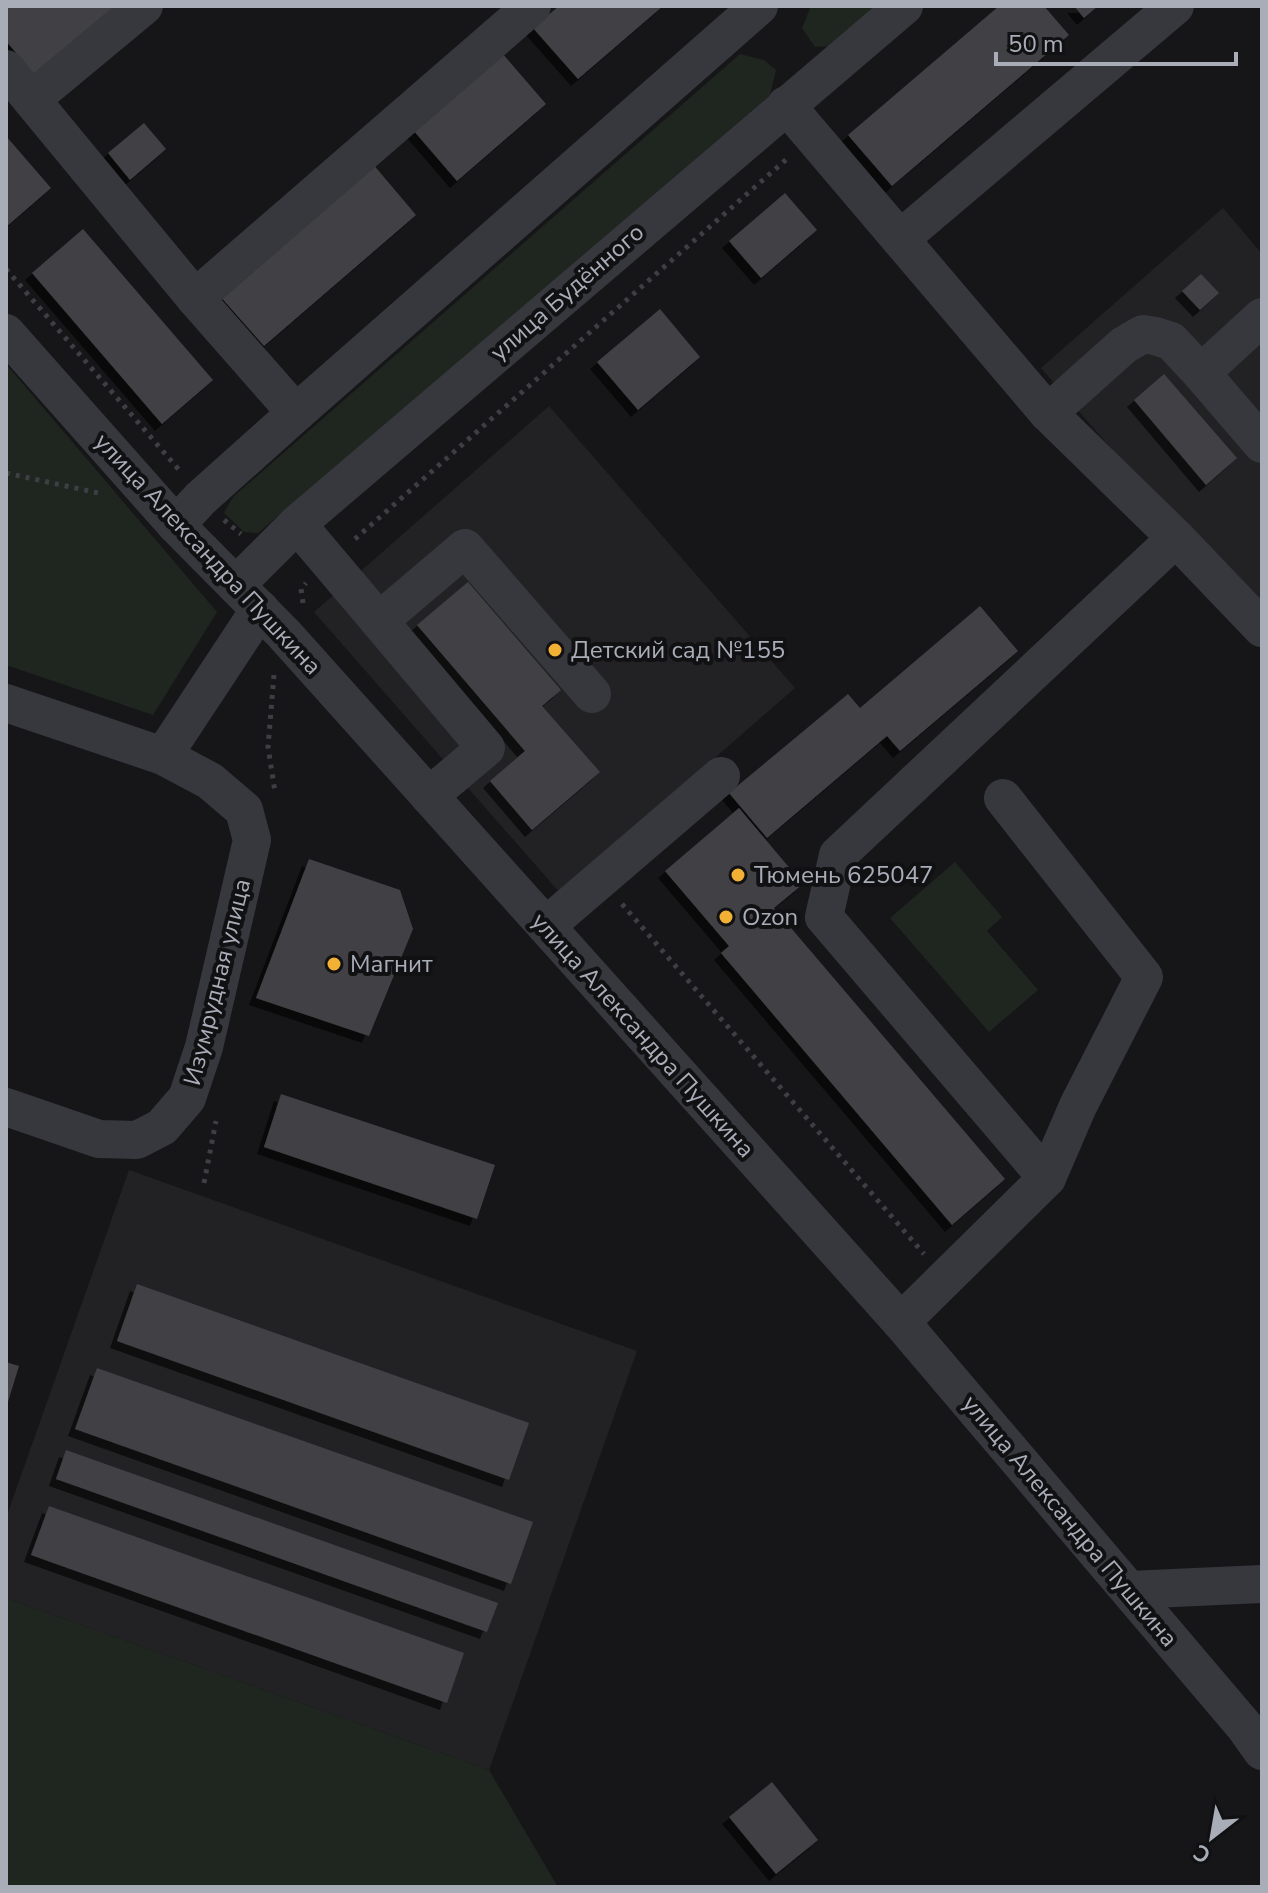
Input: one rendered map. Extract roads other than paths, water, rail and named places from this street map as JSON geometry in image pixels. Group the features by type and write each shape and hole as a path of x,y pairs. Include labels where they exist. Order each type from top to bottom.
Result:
{"street":[{"path":"32,99 144,6"},
{"path":"195,298 532,6"},
{"path":"188,512 296,413 759,6"},
{"name":"улица Будённого","path":"163,756 248,597 264,555 904,6"},
{"path":"900,239 1175,6"},
{"path":"6,69 195,298 296,413"},
{"path":"786,105 1048,413 1176,538 1262,628"},
{"path":"1201,373 1262,317"},
{"name":"улица Александра Пушкина","path":"6,333 188,512 248,597 295,645 901,1322 1245,1727 1262,1751"},
{"path":"1048,413 1124,345 1143,334 1171,341 1262,444"},
{"path":"297,524 486,748 429,796"},
{"path":"1047,1178 824,917 838,855 1176,538"},
{"path":"379,621 465,548 592,694"},
{"name":"Изумрудная улица","path":"6,703 163,756 210,781 244,810 252,840 204,1047 187,1098 162,1127 137,1140 99,1139 6,1107"},
{"path":"546,926 721,776"},
{"path":"901,1322 1047,1178 1078,1106 1144,977 1003,798"},
{"path":"1129,1590 1262,1584"}],"place":[{"name":"Детский сад №155","path":"555,650"},
{"name":"Тюмень 625047","path":"738,875"},
{"name":"Ozon","path":"726,917"},
{"name":"Магнит","path":"334,964"}]}
